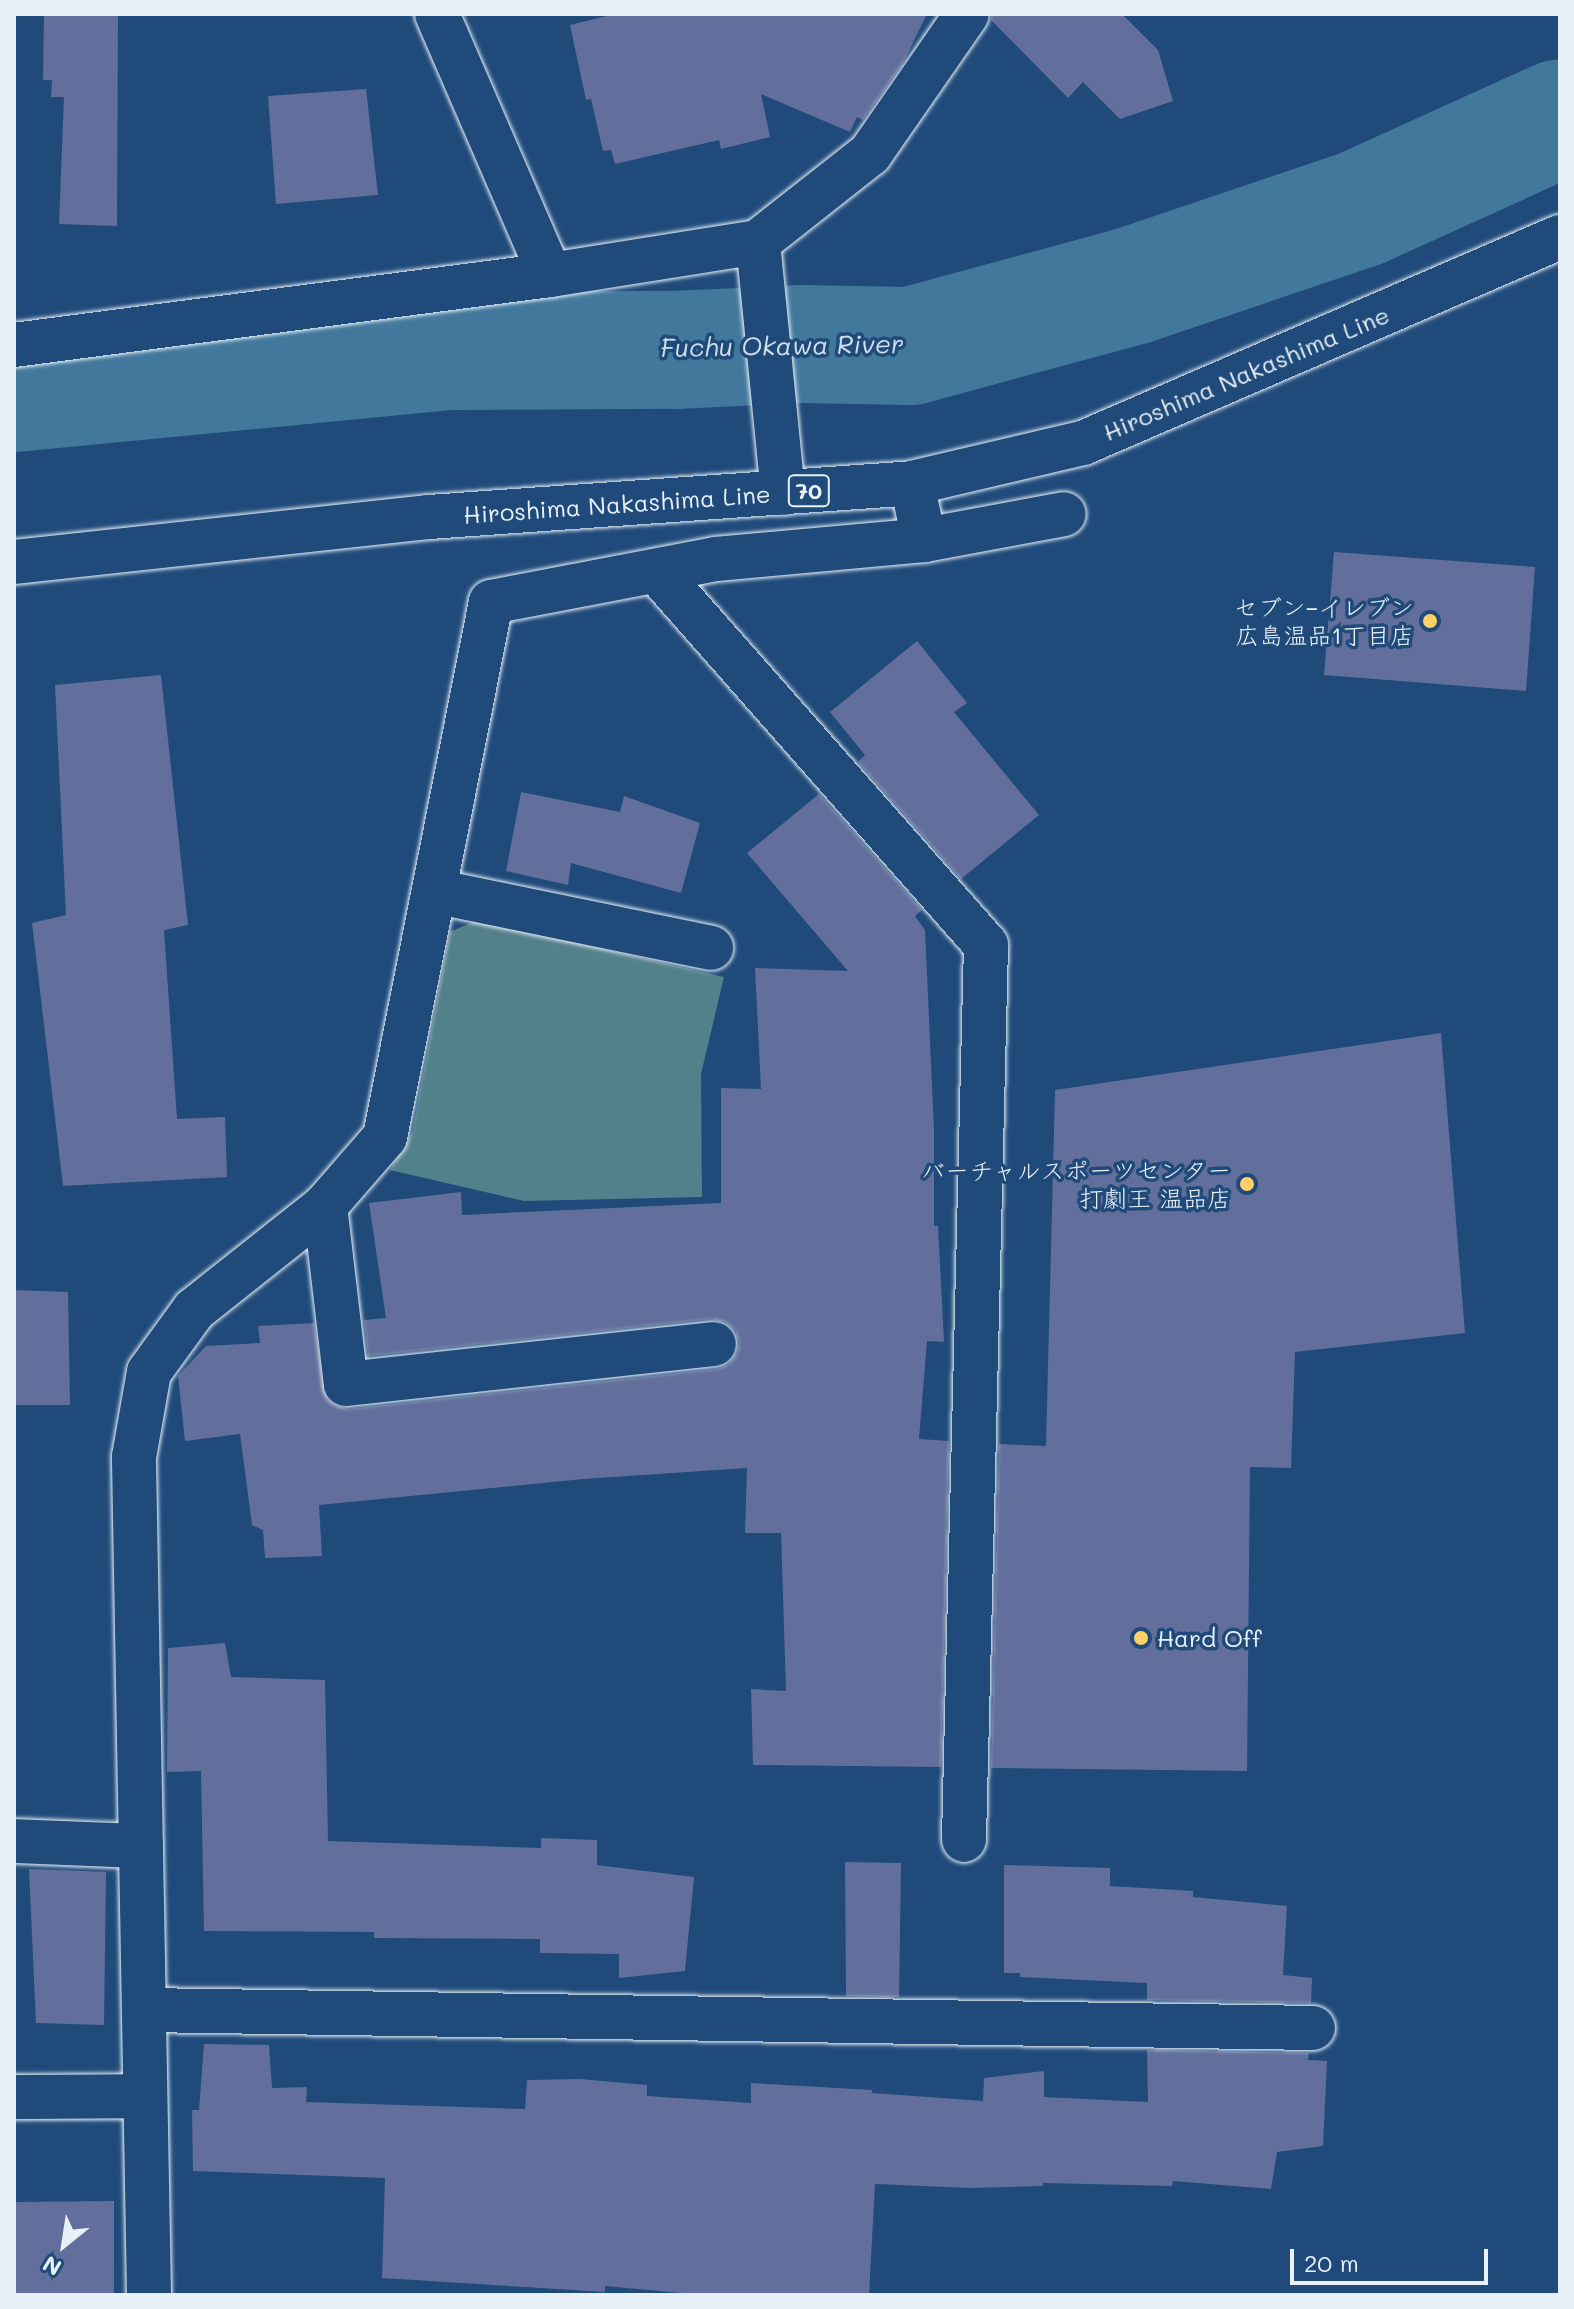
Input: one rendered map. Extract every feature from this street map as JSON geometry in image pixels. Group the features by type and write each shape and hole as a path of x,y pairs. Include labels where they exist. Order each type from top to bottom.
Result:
{"street":[{"path":"437,14 550,275"},
{"path":"14,345 550,275 758,242 870,154 967,14"},
{"name":"Hiroshima Nakashima Line","path":"14,562 429,517 912,483 1083,443 1560,237"},
{"path":"758,242 783,493"},
{"path":"912,483 924,540"},
{"path":"149,2295 134,1457 149,1372 194,1310 325,1206 385,1137 491,602 658,573 716,559 924,540 1064,514"},
{"path":"658,573 986,945 964,1840"},
{"path":"434,891 711,948"},
{"path":"325,1206 346,1384 714,1344"},
{"path":"14,1841 141,1846"},
{"path":"144,2010 1313,2028"},
{"path":"14,2097 145,2096"}],"green space":[{"path":"477,920 724,977 701,1074 702,1197 524,1201 390,1170 412,1133 450,932"}],"building":[{"path":"44,14 118,14 117,226 59,224 64,97 51,97 52,80 43,80"},
{"path":"615,14 927,14 902,65 863,120 857,117 850,132 761,94 770,137 721,149 719,140 615,164 611,150 603,151 591,99 586,100 570,25"},
{"path":"992,14 1122,14 1158,50 1173,101 1120,119 1083,82 1068,98 991,20"},
{"path":"366,89 378,195 276,204 268,96"},
{"name":"セブン‐イレブン 広島温品1丁目店","path":"1334,552 1535,567 1526,691 1324,675"},
{"path":"917,641 967,703 954,712 1039,815 961,879 858,762 865,755 830,712"},
{"path":"161,675 188,925 164,930 177,1119 225,1117 227,1177 63,1186 32,923 66,915 55,685"},
{"path":"521,792 620,812 624,796 700,823 681,893 571,863 568,885 506,871"},
{"path":"819,794 922,910 915,916 925,930 934,1130 934,1226 938,1226 944,1342 927,1341 919,1439 949,1441 941,1767 753,1765 751,1689 786,1691 781,1533 745,1533 747,1468 583,1479 319,1505 322,1556 265,1558 263,1530 252,1525 240,1434 185,1441 178,1376 206,1346 260,1343 258,1326 314,1323 326,1398 335,1406 348,1409 717,1369 729,1364 737,1353 739,1342 735,1330 725,1322 711,1319 368,1356 364,1320 386,1318 369,1203 461,1192 462,1215 721,1203 721,1088 761,1089 755,968 848,971 747,853"},
{"path":"1441,1033 1465,1333 1295,1352 1291,1468 1250,1467 1247,1771 991,1768 999,1444 1046,1446 1055,1090"},
{"path":"14,1290 68,1292 70,1405 14,1405"},
{"path":"225,1643 231,1677 325,1680 328,1841 541,1848 541,1838 597,1840 597,1865 694,1877 685,1971 619,1978 619,1954 540,1953 540,1939 374,1938 374,1932 204,1931 201,1771 167,1772 168,1648"},
{"path":"845,1862 901,1863 899,1997 846,1996"},
{"path":"1004,1865 1110,1868 1110,1886 1193,1891 1193,1897 1287,1906 1283,1975 1312,1978 1311,2003 1147,2000 1147,1983 1020,1977 1020,1973 1004,1973"},
{"path":"29,1869 106,1872 104,2025 36,2023"},
{"path":"204,2044 269,2045 272,2088 307,2087 306,2102 525,2109 527,2080 580,2079 647,2085 647,2096 751,2103 751,2083 983,2101 984,2078 1044,2071 1044,2097 1148,2102 1147,2050 1309,2053 1308,2060 1327,2061 1323,2146 1277,2152 1271,2189 1173,2181 1172,2186 1043,2183 1043,2186 970,2188 875,2184 869,2295 703,2295 605,2286 605,2292 382,2278 385,2178 193,2171 192,2110 199,2110"},
{"path":"114,2201 114,2295 14,2295 14,2202"}],"waterway":[{"name":"Fuchu Okawa River","path":"14,393 454,351 675,350 800,344 911,346 1132,286 1362,208 1560,118"}],"place":[{"name":"セブン‐イレブン 広島温品1丁目店","path":"1430,621"},
{"name":"バーチャルスポーツセンター 打劇王 温品店","path":"1247,1184"},
{"name":"Hard Off","path":"1141,1638"}]}
